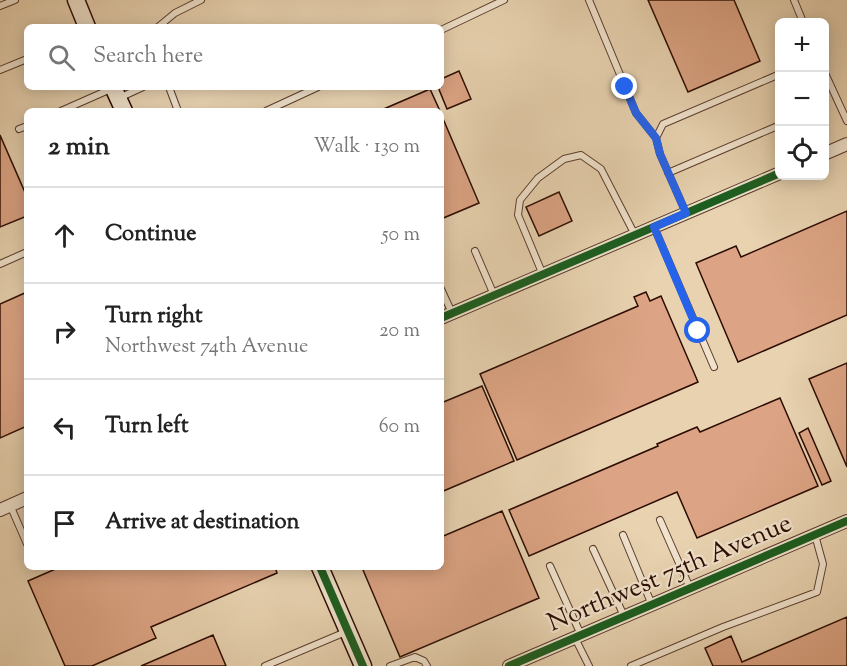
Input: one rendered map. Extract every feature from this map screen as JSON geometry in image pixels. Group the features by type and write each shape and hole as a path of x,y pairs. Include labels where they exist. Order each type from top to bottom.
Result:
{"street":[{"path":"76,0 86,24"},
{"path":"829,152 847,144"},
{"path":"446,316 775,175"},
{"path":"5,508 24,499"},
{"name":"Northwest 75th Avenue","path":"509,666 847,521"},
{"path":"321,570 363,666"}],"lane":[{"path":"0,6 15,0"},
{"path":"162,24 175,13 201,0"},
{"path":"444,29 504,0"},
{"path":"589,0 636,113 656,138 660,154 686,213"},
{"path":"794,0 801,18"},
{"path":"0,70 24,60"},
{"path":"825,72 847,121"},
{"path":"656,138 663,124 775,76"},
{"path":"72,108 134,90"},
{"path":"170,90 177,108"},
{"path":"272,108 312,90"},
{"path":"668,173 778,126"},
{"path":"19,129 24,127"},
{"path":"543,275 518,215 520,200 538,177 564,159 581,155 601,170 635,235"},
{"path":"654,227 714,367"},
{"path":"475,251 494,295"},
{"path":"0,264 24,253"},
{"path":"5,508 24,539"},
{"path":"660,520 690,588"},
{"path":"623,535 652,605"},
{"path":"631,666 723,627 817,592 823,564 815,535"},
{"path":"593,549 624,616"},
{"path":"550,566 589,666"},
{"path":"265,666 348,631"},
{"path":"390,666 415,657 424,661 427,666"}],"building":[{"path":"648,0 734,0 760,61 688,92"},
{"path":"459,71 471,99 447,109 439,90 444,90 444,78"},
{"path":"430,90 439,108 386,108"},
{"path":"444,121 479,203 444,218"},
{"path":"0,135 24,190 24,217 0,227"},
{"path":"559,192 572,221 539,236 526,207"},
{"path":"847,211 847,315 738,362 696,263 736,246 741,257"},
{"path":"646,292 650,301 661,296 698,382 517,460 480,374 638,306 634,297"},
{"path":"24,293 24,427 0,438 0,304"},
{"path":"847,363 847,467 809,379"},
{"path":"482,386 514,461 444,491 444,402"},
{"path":"780,398 818,486 697,538 677,492 529,556 509,510 697,427 700,432"},
{"path":"808,428 831,481 822,485 799,433"},
{"path":"502,511 539,598 400,657 363,570 444,570 444,536"},
{"path":"53,570 276,570 277,573 151,627 156,638 92,666 65,666 28,581"},
{"path":"847,617 847,666 713,666 705,648 731,636 742,662"},
{"path":"213,635 226,666 141,666"}],"cycle path":[{"path":"444,317 775,175"},
{"path":"509,666 847,521"},
{"path":"321,570 363,666"}],"route":[{"path":"625,87 636,113 656,138 660,154 686,213 654,227 698,331"}]}
